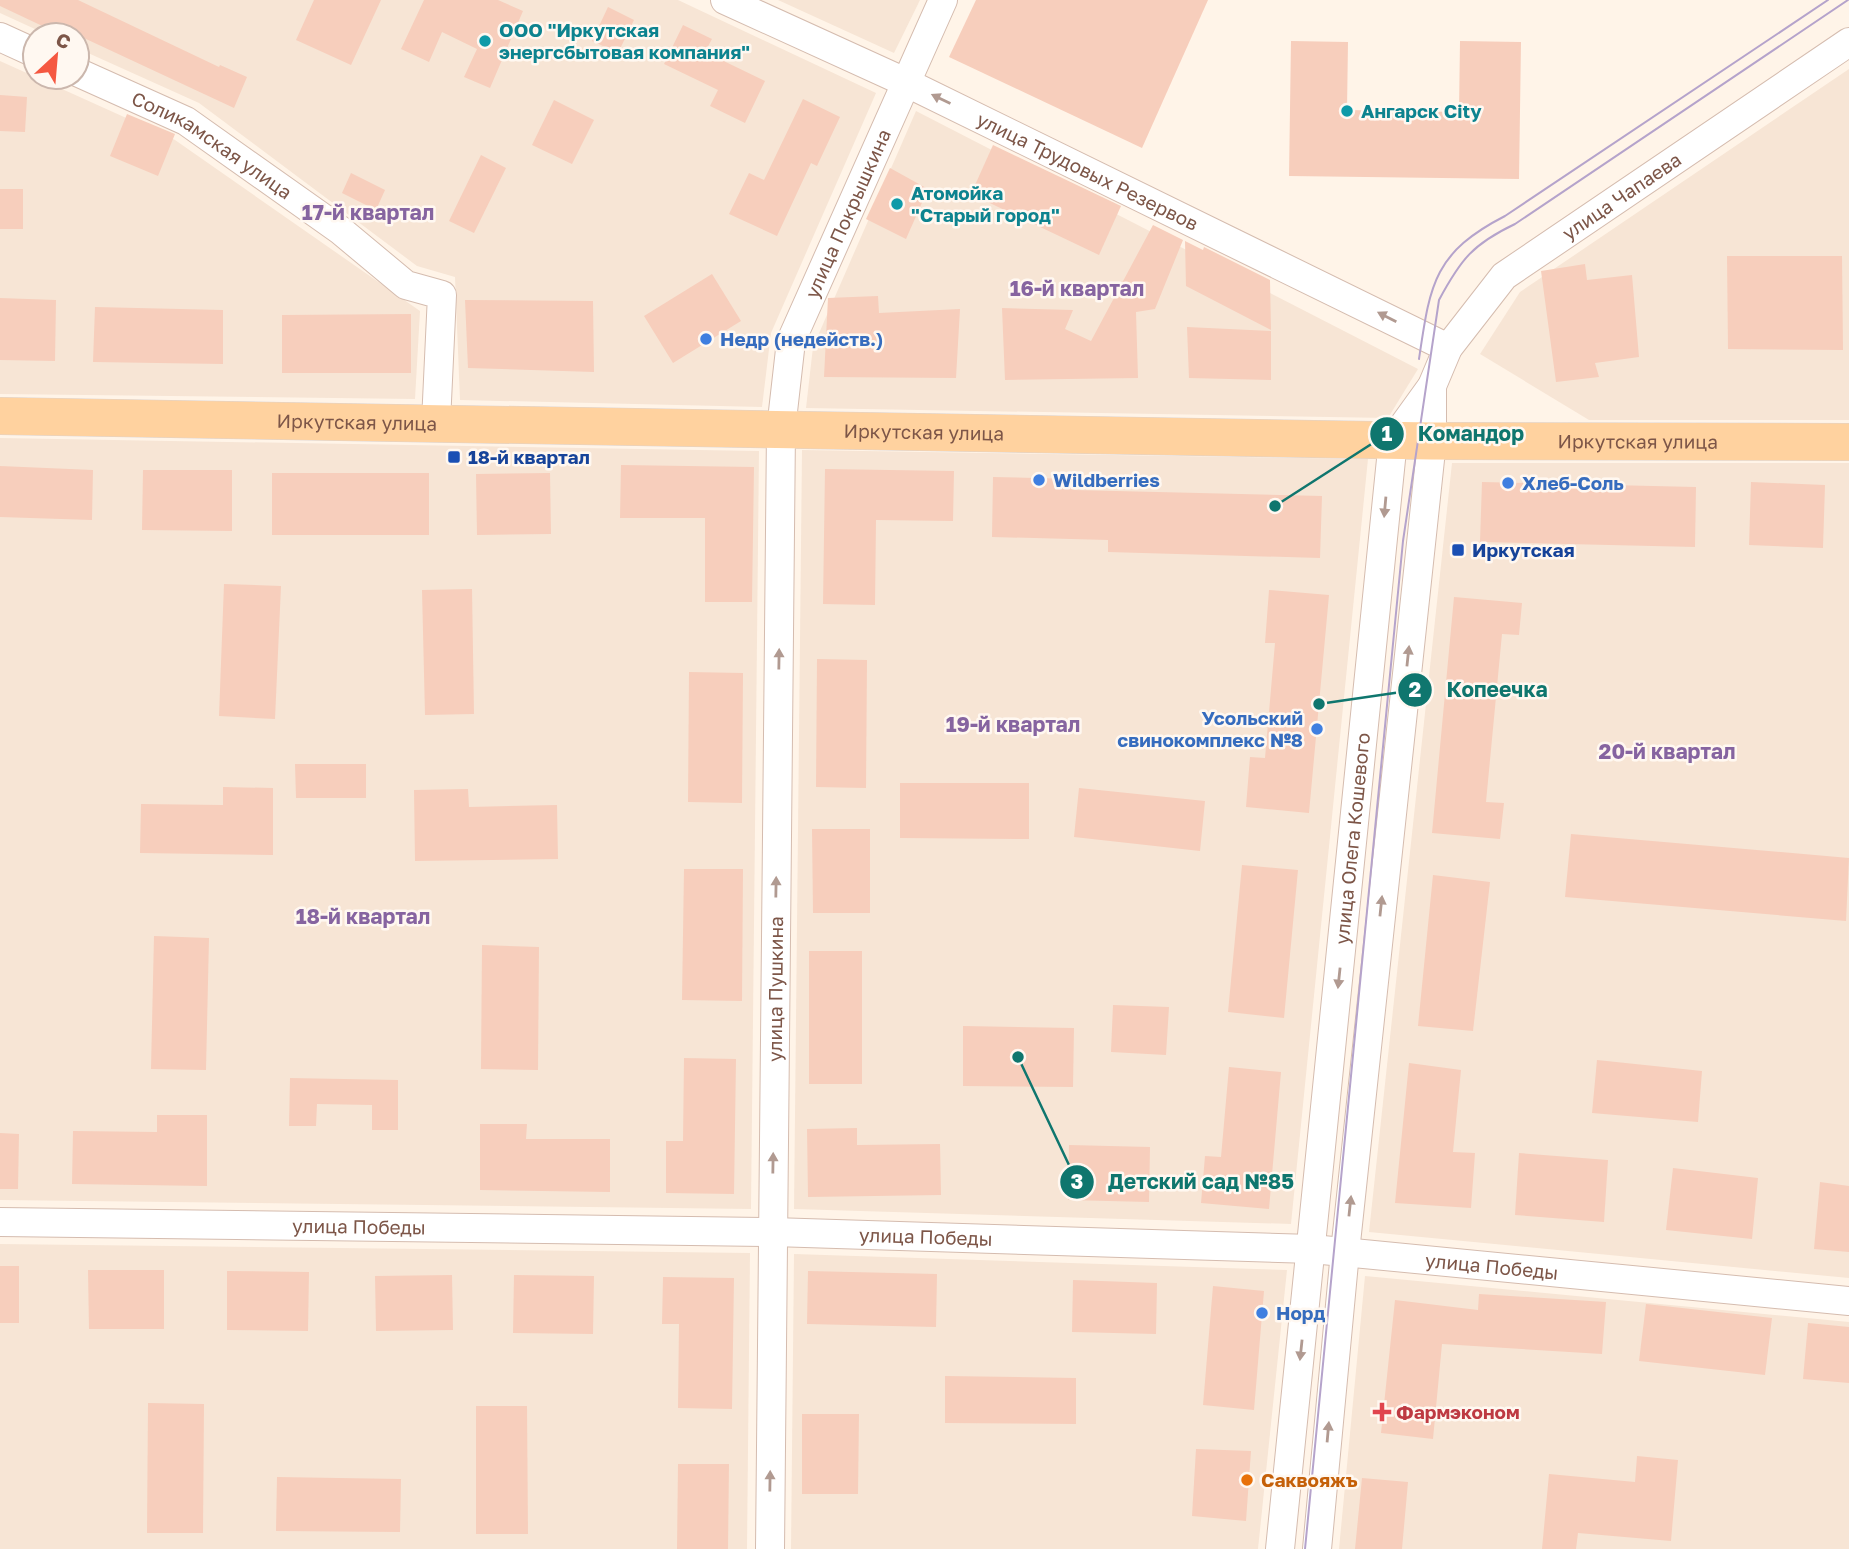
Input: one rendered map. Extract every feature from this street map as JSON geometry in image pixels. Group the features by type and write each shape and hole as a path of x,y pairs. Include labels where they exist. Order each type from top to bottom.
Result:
{"main road":[{"name":"Иркутская улица","path":"0,416 1432,441 1849,442"}],"street":[{"name":"улица Трудовых Резервов","path":"725,0 905,82 1448,348"},
{"name":"улица Покрышкина","path":"781,429 791,341 943,0"},
{"path":"0,37 21,47"},
{"name":"улица Чапаева","path":"1432,386 1448,348 1504,276 1849,42"},
{"name":"Соликамская улица","path":"91,78 186,121 340,230 406,285 442,295 436,422"},
{"path":"1393,440 1432,386"},
{"name":"улица Олега Кошевого","path":"1317,1549 1345,1252 1432,441 1432,386"},
{"name":"улица Пушкина","path":"769,1549 781,429"},
{"name":"улица Олега Кошевого","path":"1280,1549 1393,440"},
{"name":"улица Победы","path":"0,1222 773,1232 1312,1249 1849,1301"}],"shaded area":[{"path":"0,0 678,0 876,93 771,333 762,407 460,400 455,277 417,266 199,103 91,54 91,21 21,23 0,13"},
{"path":"778,0 920,0 894,53"},
{"path":"0,61 21,70 21,91 66,91 175,140 420,311 415,399 0,394"},
{"path":"1849,69 1849,420 1589,420 1480,354 1520,292"},
{"path":"916,111 1418,369 1388,418 806,408 813,347"},
{"path":"0,438 759,451 751,1209 0,1200"},
{"path":"802,450 1368,459 1291,1224 794,1209"},
{"path":"1452,463 1849,463 1849,1278 1369,1232"},
{"path":"0,1244 750,1253 747,1549 0,1549"},
{"path":"794,1254 1287,1270 1258,1549 791,1549"},
{"path":"1365,1276 1849,1322 1849,1549 1339,1549"}],"building":[{"path":"0,0 78,0 219,67 220,65 247,77 234,108 91,41 91,21 32,21 0,6"},
{"path":"314,0 381,0 351,65 296,40"},
{"name":"ООО \"Иркутская энергсбытовая компания\"","path":"424,0 498,0 523,11 490,88 464,77 477,49 442,32 429,62 401,49"},
{"path":"976,0 1208,0 1142,148 949,57"},
{"path":"608,7 634,20 618,53 592,41"},
{"path":"683,25 712,39 705,52 765,81 745,123 710,106 718,90 664,64"},
{"name":"Ангарск City","path":"1291,41 1348,42 1347,110 1459,112 1460,41 1521,42 1519,179 1289,176"},
{"path":"0,95 27,97 25,132 0,131"},
{"path":"803,99 840,117 817,166 811,163 777,236 729,214 749,173 764,180"},
{"path":"554,100 594,120 572,164 532,145"},
{"path":"127,114 175,134 158,176 110,156"},
{"path":"993,145 1121,206 1099,255 971,194"},
{"path":"481,155 506,168 474,233 449,221"},
{"name":"Атомойка \"Старый город\"","path":"890,168 928,189 906,239 866,219"},
{"path":"351,173 385,190 376,210 342,193"},
{"path":"0,189 23,189 23,229 0,229"},
{"path":"1153,225 1183,240 1155,309 1136,312 1138,378 1005,380 1002,308 1073,310 1065,329 1091,341"},
{"path":"1185,241 1203,250 1204,247 1270,280 1271,330 1186,286"},
{"path":"1727,256 1842,256 1843,350 1728,349"},
{"path":"1585,264 1587,280 1632,275 1639,357 1595,363 1599,377 1556,382 1541,271"},
{"path":"712,274 741,321 673,363 644,316"},
{"path":"878,296 879,313 960,309 956,378 824,377 828,298"},
{"path":"0,298 56,300 55,361 0,360"},
{"path":"465,300 593,301 594,372 468,368"},
{"path":"95,307 223,310 223,364 93,362"},
{"path":"411,314 411,373 282,373 282,315"},
{"path":"1187,327 1271,331 1271,380 1189,378"},
{"path":"621,465 754,467 752,602 705,602 705,518 620,518"},
{"path":"0,466 93,470 92,520 0,517"},
{"path":"825,469 954,471 953,521 876,520 875,605 823,604"},
{"path":"143,470 232,470 232,531 142,530"},
{"path":"272,473 429,473 429,535 272,535"},
{"path":"550,473 551,534 477,535 476,474"},
{"path":"993,477 1075,479 1074,490 1322,496 1320,558 1108,552 1108,540 992,537"},
{"path":"1482,482 1696,487 1695,547 1480,542"},
{"path":"1751,482 1825,485 1823,548 1749,545"},
{"path":"224,584 281,586 275,719 219,716"},
{"path":"472,589 474,714 425,715 422,590"},
{"path":"1269,590 1329,595 1309,813 1246,807 1250,757 1265,758 1275,643 1265,643"},
{"path":"1454,597 1522,603 1519,635 1502,634 1486,802 1504,803 1500,839 1432,833"},
{"path":"817,659 867,660 866,788 816,787"},
{"path":"689,672 743,673 742,803 688,802"},
{"path":"295,764 366,764 366,798 296,798"},
{"path":"900,783 1029,783 1029,839 900,838"},
{"path":"223,787 273,788 273,855 140,853 141,804 223,805"},
{"path":"1079,788 1205,801 1200,851 1074,837"},
{"path":"468,789 469,807 557,805 558,859 415,861 414,790"},
{"path":"812,829 870,829 870,913 813,913"},
{"path":"1571,834 1849,858 1846,921 1565,897"},
{"path":"1242,865 1298,870 1284,1018 1228,1012"},
{"path":"684,869 743,869 742,1001 682,1000"},
{"path":"1433,875 1490,882 1473,1031 1418,1026"},
{"path":"154,936 209,938 206,1070 151,1069"},
{"path":"482,945 539,947 538,1070 481,1069"},
{"path":"809,951 862,951 862,1084 809,1084"},
{"path":"1113,1005 1169,1007 1166,1055 1111,1052"},
{"path":"963,1026 1074,1028 1073,1087 963,1086"},
{"path":"684,1058 736,1059 734,1194 666,1193 666,1141 683,1141"},
{"path":"1597,1060 1702,1071 1698,1122 1592,1113"},
{"path":"1409,1063 1461,1070 1453,1152 1475,1153 1471,1208 1395,1203"},
{"path":"1229,1067 1281,1072 1269,1209 1201,1203 1205,1156 1221,1157"},
{"path":"290,1078 398,1080 398,1130 372,1130 372,1105 317,1104 316,1126 289,1126"},
{"path":"157,1115 207,1115 207,1186 72,1184 73,1131 157,1132"},
{"path":"480,1124 527,1124 526,1139 610,1139 610,1192 480,1190"},
{"path":"857,1128 857,1145 940,1144 941,1195 808,1197 807,1129"},
{"path":"0,1133 19,1134 18,1189 0,1189"},
{"path":"1069,1145 1150,1147 1149,1202 1068,1200"},
{"path":"1519,1153 1608,1160 1604,1222 1515,1215"},
{"path":"1673,1168 1758,1178 1752,1239 1666,1230"},
{"path":"1820,1182 1849,1186 1849,1252 1814,1249"},
{"path":"0,1266 19,1266 19,1323 0,1323"},
{"path":"88,1270 164,1270 164,1329 89,1329"},
{"path":"227,1271 309,1272 308,1331 227,1330"},
{"path":"808,1271 937,1274 936,1327 807,1324"},
{"path":"452,1275 453,1330 376,1331 375,1276"},
{"path":"514,1275 594,1276 593,1334 513,1333"},
{"path":"663,1277 734,1278 732,1409 678,1408 679,1324 662,1324"},
{"path":"1073,1280 1157,1283 1156,1334 1072,1332"},
{"path":"1213,1286 1264,1291 1254,1410 1203,1405"},
{"path":"1479,1294 1606,1302 1602,1354 1442,1344 1433,1439 1381,1433 1395,1300 1478,1310"},
{"path":"1646,1304 1772,1318 1765,1375 1639,1361"},
{"path":"1808,1323 1849,1327 1849,1383 1803,1379"},
{"path":"945,1376 1076,1378 1076,1424 945,1423"},
{"path":"148,1403 204,1404 203,1533 147,1533"},
{"path":"476,1406 527,1406 528,1534 476,1534"},
{"path":"802,1414 859,1414 858,1494 802,1494"},
{"path":"1196,1449 1251,1451 1246,1521 1192,1516"},
{"path":"1637,1456 1678,1460 1671,1541 1578,1533 1576,1549 1542,1549 1549,1474 1635,1482"},
{"path":"678,1464 729,1464 728,1549 677,1549"},
{"path":"277,1477 401,1479 400,1532 276,1531"},
{"path":"1362,1478 1408,1482 1402,1549 1355,1549"}],"tram line":[{"path":"1419,359 1432,291 1449,258 1463,244 1828,0"},
{"path":"1305,1549 1403,541 1439,300 1454,274 1478,246 1515,224 1848,0"}],"place":[{"name":"ООО \"Иркутская энергсбытовая компания\"","path":"485,41"},
{"name":"Ангарск City","path":"1347,111"},
{"name":"Атомойка \"Старый город\"","path":"897,204"},
{"name":"Недр (недейств.)","path":"706,339"},
{"name":"18-й квартал","path":"454,457"},
{"name":"Wildberries","path":"1039,480"},
{"name":"Хлеб-Соль","path":"1508,483"},
{"name":"Командор","path":"1275,506"},
{"name":"Иркутская","path":"1458,550"},
{"name":"Копеечка","path":"1319,704"},
{"name":"Усольский свинокомплекс №8","path":"1317,729"},
{"name":"Детский сад №85","path":"1018,1057"},
{"name":"Норд","path":"1262,1313"},
{"name":"Фармэконом","path":"1382,1412"},
{"name":"Саквояжъ","path":"1247,1480"}],"district":[{"name":"17-й квартал","path":"368,213"},
{"name":"16-й квартал","path":"1077,289"},
{"name":"19-й квартал","path":"1013,725"},
{"name":"20-й квартал","path":"1667,752"},
{"name":"18-й квартал","path":"363,917"}]}
